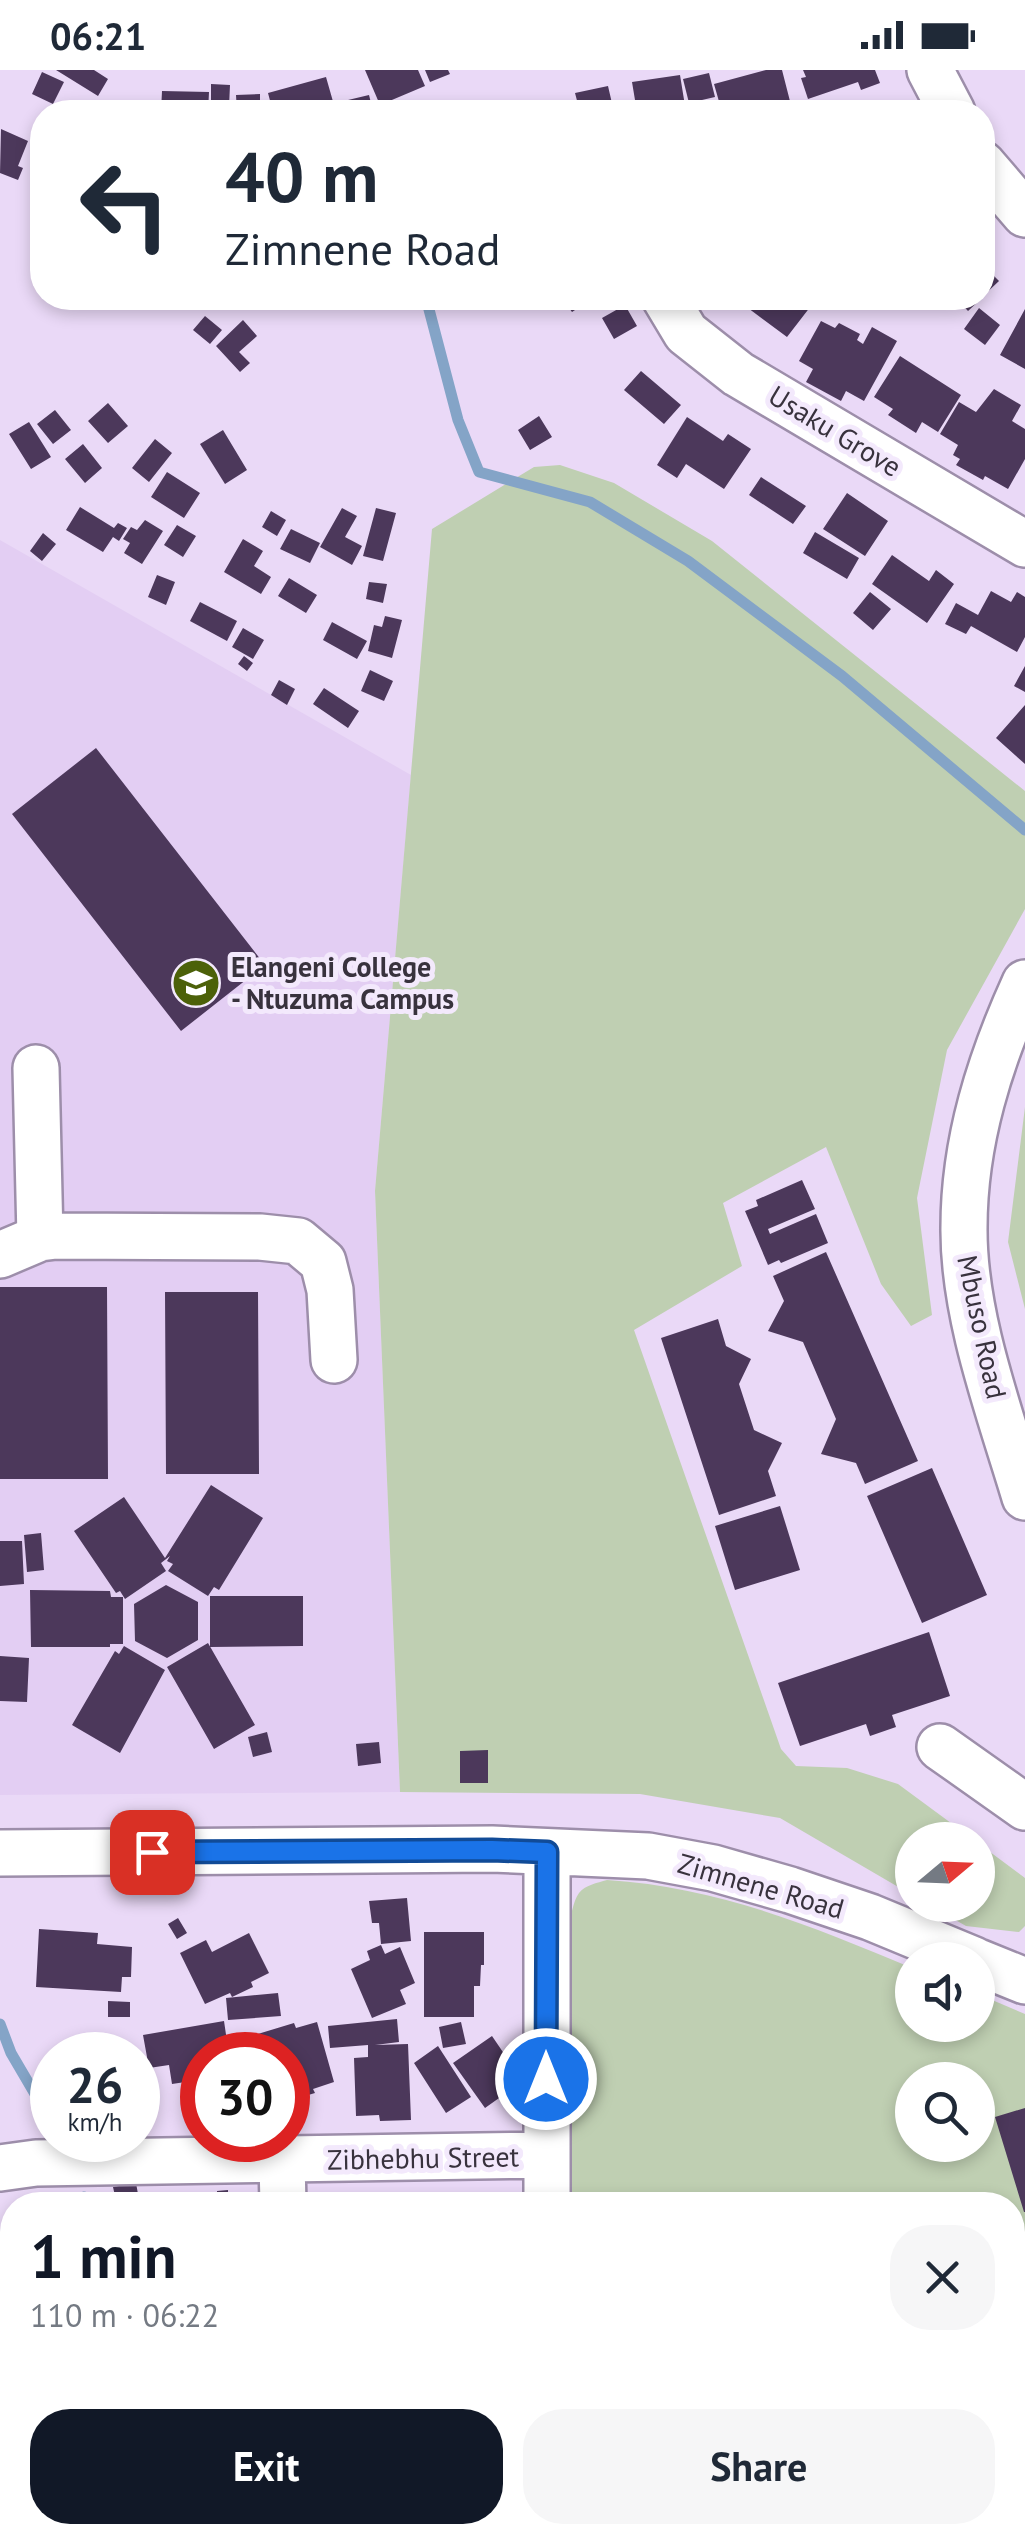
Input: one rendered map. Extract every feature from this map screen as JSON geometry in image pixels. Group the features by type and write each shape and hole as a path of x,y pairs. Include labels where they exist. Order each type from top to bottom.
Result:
{"street":[{"path":"930,70 946,100"},
{"path":"995,179 1025,214"},
{"name":"Usaku Grove","path":"673,310 686,332 738,374 1025,544"},
{"name":"Mbuso Road","path":"1025,983 1000,1039 978,1111 966,1181 964,1230 971,1302 1025,1497"},
{"path":"36,1068 20,1246 82,1235 298,1241 323,1262 330,1290 334,1360"},
{"path":"940,1747 1025,1807"},
{"name":"Zimnene Road","path":"0,1853 473,1850 648,1856 713,1868 854,1912 929,1942"},
{"path":"547,1852 547,2192"},
{"name":"Zimnene Road","path":"995,1969 1025,1981"},
{"name":"Zibhebhu Street","path":"0,2168 36,2162 283,2183 546,2155"}],"shaded area":[{"name":"Elangeni College - Ntuzuma Campus","path":"0,540 411,775 375,1191 400,1792 0,1795"}],"green space":[{"path":"560,465 614,483 712,541 1025,791 1025,909 947,1050 917,1198 932,1315 911,1326 881,1284 826,1147 723,1203 742,1266 634,1330 781,1749 796,1766 847,1768 898,1784 950,1822 895,1822 895,1885 780,1818 640,1794 400,1792 375,1191 432,529 534,467"},
{"path":"1025,1107 1025,1309 1008,1242"},
{"path":"995,1856 1025,1878 1025,1926 1019,1932 959,1922 995,1922"},
{"path":"607,1880 687,1891 763,1911 895,1961 895,2042 995,2042 995,2001 1025,2014 1025,2192 570,2192 565,1992 571,1914 579,1893"}],"building":[{"path":"56,70 94,70 108,79 98,96"},
{"path":"365,70 418,70 425,86 392,100 378,100"},
{"path":"425,70 448,70 450,74 430,82"},
{"path":"766,70 782,70 790,100 719,100 714,84"},
{"path":"803,70 875,70 880,83 861,90 858,82 808,99 801,78 806,77"},
{"path":"42,72 64,82 55,100 32,94"},
{"path":"709,73 715,97 688,100 683,79"},
{"path":"680,75 684,100 635,100 632,82"},
{"path":"326,77 333,100 270,100 268,93"},
{"path":"211,84 230,85 229,100 211,100"},
{"path":"608,86 611,100 577,100 575,93"},
{"path":"162,91 209,92 209,100 162,100"},
{"path":"260,94 260,100 236,100 236,95"},
{"path":"1,129 28,141 18,166 23,168 18,180 0,173"},
{"path":"1025,309 1025,369 1000,355"},
{"path":"616,310 628,310 637,326 614,339 602,318"},
{"path":"751,310 808,310 787,337"},
{"path":"978,310 1000,325 985,345 964,329"},
{"path":"205,316 222,330 210,344 193,330"},
{"path":"243,320 257,336 239,352 250,363 240,372 216,346"},
{"path":"821,321 835,328 839,323 860,334 857,340 863,344 872,327 897,341 864,401 846,391 841,401 806,382 813,369 799,361"},
{"path":"900,356 961,395 938,432 922,422 916,433 888,415 893,409 874,397"},
{"path":"641,371 681,405 664,424 624,390"},
{"path":"994,389 1021,405 1012,421 1025,429 1025,459 1008,489 956,465 960,459 953,455 958,445 940,434 959,402 976,412"},
{"path":"108,403 128,426 108,443 88,421"},
{"path":"55,410 71,430 53,444 37,424"},
{"path":"539,416 552,437 530,450 518,430"},
{"path":"687,417 723,441 728,434 751,449 724,489 686,464 677,478 657,465"},
{"path":"29,422 51,457 31,469 9,434"},
{"path":"223,430 247,470 225,484 200,444"},
{"path":"155,439 172,453 149,482 132,468"},
{"path":"83,444 102,468 85,483 65,459"},
{"path":"167,472 200,493 184,518 151,497"},
{"path":"761,477 806,506 793,524 749,495"},
{"path":"847,493 888,521 865,556 823,529"},
{"path":"80,507 114,528 118,523 127,528 119,541 113,537 103,552 66,530"},
{"path":"342,508 357,516 345,537 362,546 352,565 320,547"},
{"path":"376,508 396,513 383,561 363,556"},
{"path":"271,511 286,520 277,536 262,527"},
{"path":"145,520 163,531 142,564 124,553 130,543 123,539 131,527 137,530"},
{"path":"177,525 196,536 183,557 164,545"},
{"path":"291,529 320,543 310,563 280,549"},
{"path":"815,532 859,558 847,579 803,553"},
{"path":"43,533 56,544 42,561 30,551"},
{"path":"243,539 263,551 254,566 271,577 261,594 224,572"},
{"path":"892,555 929,581 936,570 954,584 927,623 872,584"},
{"path":"157,575 175,582 166,605 148,597"},
{"path":"289,578 317,595 306,613 278,596"},
{"path":"369,582 387,584 383,603 366,599"},
{"path":"991,591 1011,602 1017,592 1025,597 1025,637 1017,652 971,626 966,634 945,624 956,603 978,615"},
{"path":"870,592 891,609 873,630 853,613"},
{"path":"200,602 237,621 227,641 190,621"},
{"path":"385,616 402,620 392,658 368,651 374,625 382,627"},
{"path":"332,622 367,641 357,659 323,640"},
{"path":"243,628 264,640 253,659 232,647"},
{"path":"244,656 253,663 247,671 238,664"},
{"path":"1025,666 1025,692 1014,686"},
{"path":"370,670 393,681 384,701 361,691"},
{"path":"279,680 295,689 287,705 271,695"},
{"path":"324,688 359,711 348,728 313,704"},
{"path":"1025,705 1025,764 996,738"},
{"path":"96,748 265,965 181,1031 12,814"},
{"path":"802,1180 815,1209 768,1229 770,1234 816,1214 828,1243 768,1265 745,1211 758,1206 756,1200"},
{"path":"826,1252 918,1461 865,1484 856,1463 821,1454 836,1419 803,1342 768,1331 784,1301 773,1276"},
{"path":"0,1287 107,1287 108,1479 0,1479"},
{"path":"165,1292 258,1292 259,1474 166,1474"},
{"path":"718,1319 726,1346 751,1359 739,1384 754,1430 782,1443 768,1471 776,1496 719,1515 661,1338"},
{"path":"932,1468 987,1595 922,1623 867,1496"},
{"path":"211,1485 263,1518 219,1590 214,1587 208,1596 168,1571 173,1564 167,1561 170,1556 161,1563 166,1571 125,1599 120,1591 116,1593 74,1531 124,1497 165,1558"},
{"path":"780,1506 800,1570 735,1590 715,1526"},
{"path":"41,1533 44,1570 27,1572 24,1535"},
{"path":"0,1541 22,1541 24,1584 0,1586"},
{"path":"166,1585 198,1602 198,1640 167,1658 135,1641 134,1604"},
{"path":"30,1590 110,1591 111,1597 123,1597 123,1644 31,1647"},
{"path":"210,1596 303,1596 303,1646 210,1647"},
{"path":"929,1632 950,1696 892,1715 896,1727 870,1736 866,1724 800,1746 778,1683"},
{"path":"208,1643 255,1725 214,1749 167,1667"},
{"path":"124,1646 165,1670 120,1753 72,1725 115,1651 119,1654"},
{"path":"0,1656 29,1658 27,1702 0,1701"},
{"path":"267,1732 272,1752 253,1757 248,1737"},
{"path":"379,1742 381,1763 358,1766 356,1744"},
{"path":"488,1750 488,1783 460,1783 460,1751"},
{"path":"407,1898 411,1941 381,1944 379,1923 372,1923 369,1901"},
{"path":"178,1918 187,1933 177,1939 168,1924"},
{"path":"39,1929 98,1933 97,1944 132,1947 131,1977 122,1977 121,1992 36,1987"},
{"path":"424,1932 484,1932 484,1965 480,1986 474,1986 474,2017 424,2017"},
{"path":"249,1933 269,1973 251,1982 253,1987 205,2004 180,1953 206,1940 212,1952"},
{"path":"381,1945 385,1954 400,1947 415,1983 400,1990 406,2004 372,2018 351,1969 370,1960 367,1951"},
{"path":"278,1993 281,2016 228,2020 226,1998"},
{"path":"108,2001 130,2002 130,2017 108,2017"},
{"path":"397,2019 399,2042 375,2045 408,2044 411,2120 380,2121 379,2115 356,2116 354,2058 368,2057 368,2045 330,2048 328,2026"},
{"path":"224,2021 226,2032 180,2032 180,2083 172,2084 169,2065 160,2066 160,2032"},
{"path":"317,2022 334,2082 313,2089 315,2093 310,2094 310,2032 264,2032 294,2023 296,2028"},
{"path":"461,2022 466,2044 443,2048 439,2027"},
{"path":"492,2036 519,2084 485,2108 453,2063"},
{"path":"438,2046 471,2097 446,2113 414,2063"},
{"path":"1025,2108 1025,2192 1018,2192 995,2117"},
{"path":"136,2183 138,2192 114,2192 113,2187"}],"waterway":[{"path":"429,310 458,420 479,472 590,502 688,561 842,676 1025,830"},
{"path":"0,2024 30,2085"}],"place":[{"name":"Elangeni College - Ntuzuma Campus","path":"196,983"}],"route":[{"path":"152,1852 547,1852 546,2079"}]}
